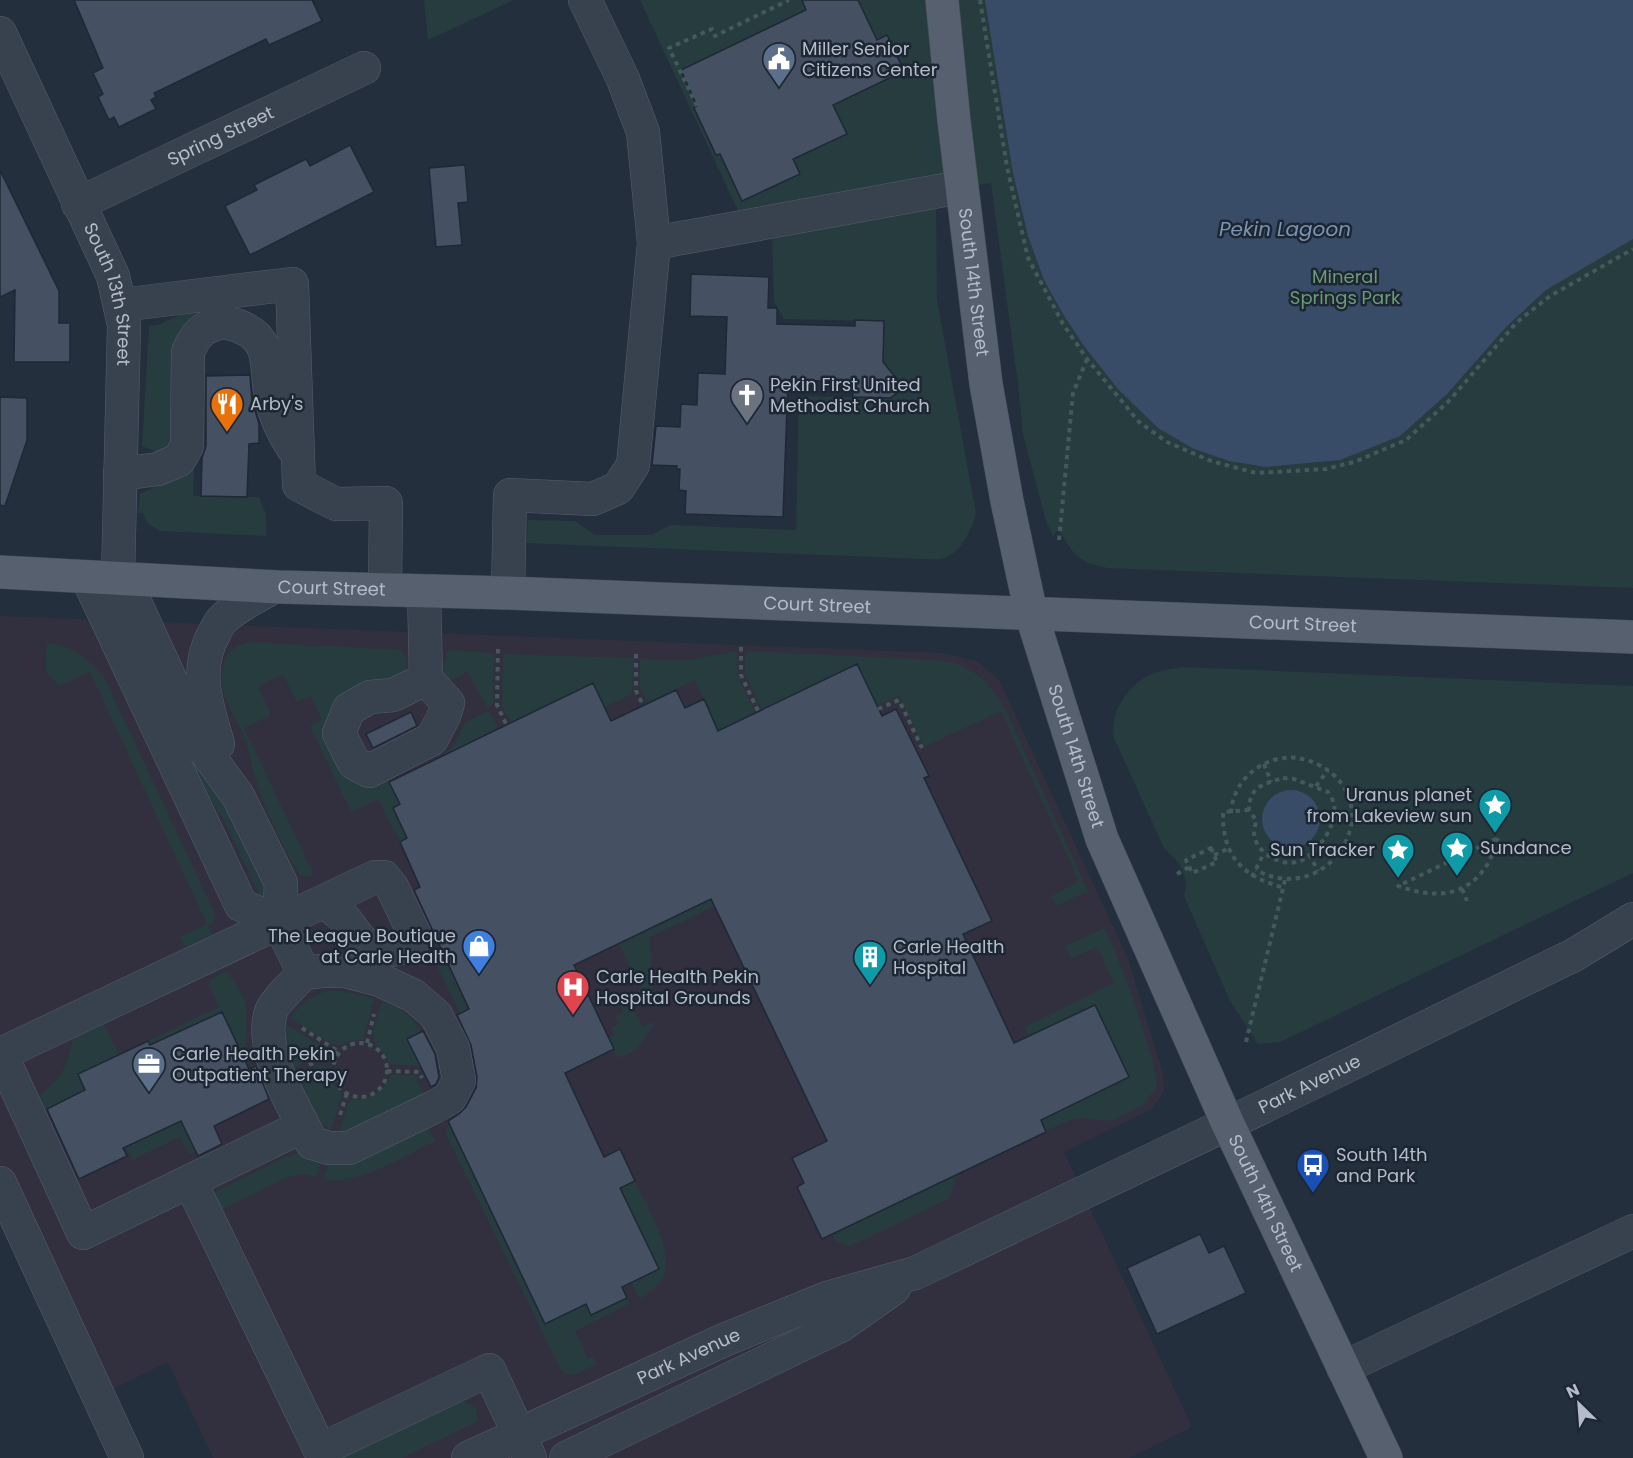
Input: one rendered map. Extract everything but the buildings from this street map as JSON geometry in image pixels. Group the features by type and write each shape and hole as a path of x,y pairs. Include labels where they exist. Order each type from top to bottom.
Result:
{"main road":[{"name":"South 14th Street","path":"942,0 961,187 986,384 1007,501 1031,613 1101,839 1228,1124 1386,1458"},
{"name":"Court Street","path":"0,572 273,587 508,593 1633,637"}],"street":[{"path":"508,593 510,495 593,499 618,488 633,465 654,243 643,132 623,79 585,0"},
{"name":"South 13th Street","path":"0,33 113,276 121,305 124,325 120,474 109,578"},
{"name":"Spring Street","path":"78,204 364,68"},
{"path":"654,243 961,187"},
{"path":"121,305 292,284 299,485 336,504 386,502 385,590"},
{"path":"120,474 158,469 179,460 187,446 188,352 194,339 204,328 223,323 241,326 255,334 264,348 268,365 270,395 280,428 298,457"},
{"path":"109,578 200,744 238,796"},
{"path":"109,578 241,905 279,923"},
{"path":"273,587 242,605 221,621 207,645 202,676 207,708 220,752 238,796 281,884 279,923 304,973"},
{"path":"424,591 426,679"},
{"path":"303,1126 83,1233 1,1054 324,902"},
{"name":"Park Avenue","path":"468,1458 525,1446 724,1340 827,1298 915,1273 1228,1124 1574,955 1633,919"},
{"name":"Park Avenue","path":"1574,955 1633,936"},
{"path":"345,971 380,980 414,996 436,1015 453,1048 459,1080 450,1098 349,1148 329,1148 312,1143 277,1071 267,1037 271,1011 304,973 345,971"},
{"path":"190,1181 320,1450 489,1370 525,1446"},
{"path":"0,1183 128,1458"},
{"path":"1343,1368 1633,1231"},
{"name":"Park Avenue","path":"566,1458 840,1326 915,1273"}],"path":[{"path":"697,106 669,48 712,29 715,36 789,0"},
{"path":"980,0 1007,167 1028,258 1063,324 1087,358 1139,422 1167,442 1211,461 1256,473 1326,469 1354,462 1406,440 1448,402 1517,322 1550,296 1633,249"},
{"path":"1059,540 1073,393 1087,358"},
{"path":"741,647 741,675 758,711"},
{"path":"498,649 497,705 506,724"},
{"path":"636,654 636,691 643,705"},
{"path":"878,709 899,700 922,748"},
{"path":"1231,813 1231,802 1242,781 1254,769 1280,758 1308,759 1328,770 1350,797 1353,812 1346,842 1338,855 1318,872 1299,879 1285,880 1264,875 1256,870"},
{"path":"1264,764 1272,782"},
{"path":"1316,786 1328,770"},
{"path":"1283,778 1316,786 1328,792 1334,804 1334,818 1324,839 1299,861 1286,862 1274,859 1264,853 1257,844 1254,833 1256,820 1249,810 1249,800 1254,792 1272,782 1283,778"},
{"path":"1249,810 1223,812 1224,837 1228,849 1235,860 1252,877 1285,888"},
{"path":"1334,818 1352,820"},
{"path":"1498,838 1488,864 1462,889 1437,895 1418,893 1398,886 1498,838"},
{"path":"1211,848 1214,855 1217,862 1192,873 1186,860 1211,848"},
{"path":"1214,855 1228,849"},
{"path":"1252,877 1264,853"},
{"path":"1309,854 1318,872"},
{"path":"1177,874 1189,867"},
{"path":"1246,1042 1285,888 1285,880"},
{"path":"1462,889 1467,901"},
{"path":"367,1043 375,1012"},
{"path":"297,1025 339,1052"},
{"path":"307,1066 352,1044 367,1043 382,1054 387,1071 380,1088 364,1096 347,1093 336,1083 333,1068 339,1052"}],"shaded area":[{"name":"Carle Health Pekin Hospital Grounds","path":"0,616 942,653 977,661 999,680 1128,959 1163,1074 1164,1090 1153,1108 1064,1152 1192,1427 1129,1458 213,1458 168,1362 103,1394 0,1169"}],"green space":[{"path":"424,0 514,0 428,40"},
{"name":"Mineral Springs Park","path":"640,0 1633,0 1633,588 1107,568 1081,558 1072,551 1058,530 1053,536 1046,521 1023,434 991,183 745,226"},
{"path":"936,204 937,300 976,514 968,535 954,552 941,559 934,559 526,543 528,520 575,521 595,535 651,535 670,525 796,530 799,396 890,398 899,391 900,382 893,375 883,374 884,321 784,319 774,302 772,236"},
{"path":"215,305 173,445 159,453 142,446 149,326 158,325 186,312"},
{"path":"194,468 193,496 259,497 266,514 266,536 161,531 148,524 143,513 138,513 140,494"},
{"path":"250,642 402,650 407,663 403,677 364,687 343,773 355,783 364,786 374,785 388,779 400,804 393,808 407,838 400,842 378,799 351,812 310,726 322,720 311,696 297,702 283,674 258,686 271,715 244,728 314,875 305,877 299,874 265,805 244,737 222,685 222,670 226,658 233,649"},
{"path":"47,643 71,649 92,664 104,677 214,912 213,923 208,926 212,935 185,947 180,937 207,924 90,672 59,686 45,670"},
{"path":"447,650 494,653 493,704 487,707 468,672 446,682 443,677"},
{"path":"737,651 738,676 755,713 718,731 695,680 648,703 639,685 640,659 689,660"},
{"path":"745,651 934,660 958,665 976,674 991,689 1005,709 1088,891 1056,906 1051,896 1079,882 1001,711 924,747 899,696 877,706 857,664 762,710 745,674"},
{"path":"503,654 634,658 632,694 605,707 593,683 511,722 502,706"},
{"path":"1183,667 1633,686 1633,873 1280,1042 1258,1044 1230,1001 1184,896 1186,882 1182,869 1164,848 1114,738 1114,719 1117,710 1134,686 1154,673"},
{"path":"489,711 497,728 464,745 470,760 440,774 433,759 448,751 455,744 465,722"},
{"path":"180,743 228,810 267,893 265,898 260,896 223,818 200,786"},
{"path":"721,894 725,901 650,937 653,989 630,1001 642,1027 655,1021 655,1023 636,1050 618,1058 608,1038 615,1035 611,1027 619,1024 615,1017 623,1013 620,1006 628,1002 626,996 641,989 619,943"},
{"path":"1105,928 1123,970 1142,1027 1156,1076 1156,1088 1143,1105 1111,1121 1081,1118 1067,1121 1046,1131 1041,1120 1129,1077 1095,1005 1047,1028 1032,1044 1024,1027 1114,983 1097,947 1071,959 1065,946"},
{"path":"478,953 449,967 469,1009 460,1013 437,966 455,957"},
{"path":"226,971 244,997 246,1053 250,1068 222,1012 150,1045 148,1041 219,1007 209,985 211,979"},
{"path":"335,990 374,998 363,1040 332,1044 290,1018 309,999"},
{"path":"382,1002 405,1012 421,1032 407,1039 420,1066 390,1064 375,1042 374,1027"},
{"path":"104,1025 119,1055 85,1090 44,1110 38,1097 62,1072 69,1057 73,1039"},
{"path":"285,1026 323,1047 324,1053 294,1067 287,1052"},
{"path":"321,1065 328,1066 331,1081 342,1094 331,1130 320,1121 297,1075"},
{"path":"390,1075 415,1075 425,1098 358,1131 339,1133 348,1103 353,1099 365,1099 376,1094 385,1086"},
{"path":"511,1096 450,1126 545,1324 586,1304 592,1315 627,1298 629,1304 575,1331 588,1359 593,1356 597,1364 574,1375 562,1372 445,1132 450,1123"},
{"path":"181,1121 196,1152 189,1155 180,1137 132,1160 126,1147"},
{"path":"428,1127 435,1141 395,1162 349,1179 335,1181 323,1179 330,1159"},
{"path":"300,1153 324,1157 316,1177 303,1174 288,1177 217,1212 209,1195 285,1157"},
{"path":"956,1175 950,1198 848,1247 835,1240 832,1234"},
{"path":"635,1181 653,1216 666,1258 661,1281 640,1299 631,1282 659,1269 620,1188"},
{"path":"462,1401 476,1408 478,1421 402,1458 333,1458"}],"water":[{"name":"Pekin Lagoon","path":"985,0 1633,0 1633,239 1546,290 1506,327 1447,394 1400,436 1340,460 1266,467 1229,461 1194,449 1158,428 1118,389 1084,346 1044,280 1028,236 1013,173"},
{"path":"1285,790 1297,790 1312,798 1320,813 1320,825 1312,840 1297,848 1285,848 1270,840 1262,825 1262,813 1270,798"}],"place":[{"name":"Miller Senior Citizens Center","path":"779,88"},
{"name":"Pekin First United Methodist Church","path":"747,424"},
{"name":"Arby's","path":"227,433"},
{"name":"Uranus planet from Lakeview sun","path":"1495,834"},
{"name":"Sundance","path":"1457,877"},
{"name":"Sun Tracker","path":"1398,879"},
{"name":"The League Boutique at Carle Health","path":"479,975"},
{"name":"Carle Health Hospital","path":"870,986"},
{"name":"Carle Health Pekin Hospital Grounds","path":"573,1016"},
{"name":"Carle Health Pekin Outpatient Therapy","path":"149,1093"},
{"name":"South 14th and Park","path":"1313,1194"}]}
